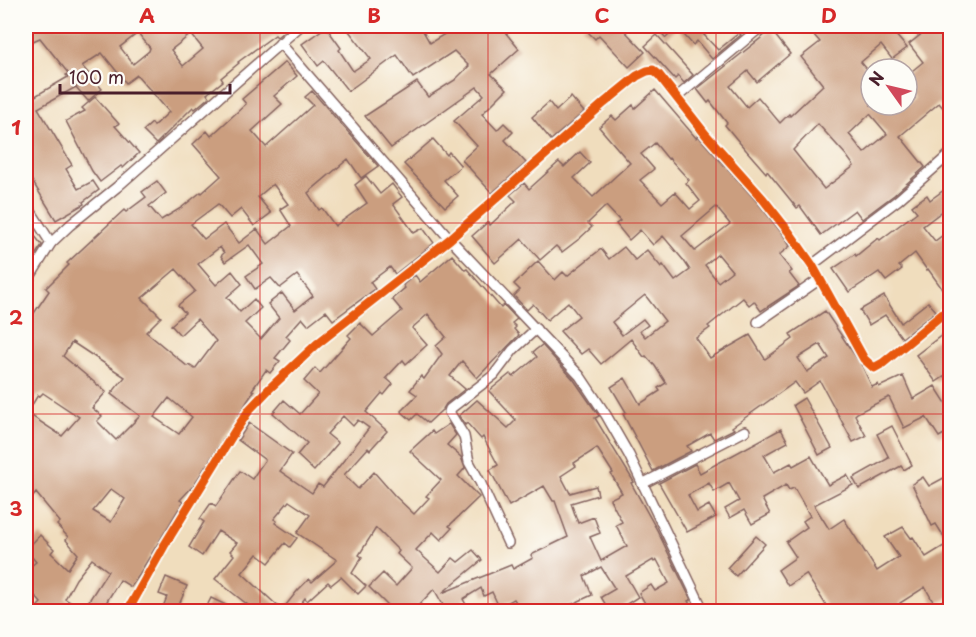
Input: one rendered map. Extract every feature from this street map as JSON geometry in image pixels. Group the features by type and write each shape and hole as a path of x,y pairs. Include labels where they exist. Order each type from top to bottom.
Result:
{"street":[{"path":"26,283 51,243 300,26"},
{"path":"677,97 762,26"},
{"path":"280,43 450,239 569,363 584,382 612,425 704,612"},
{"path":"127,612 164,546 250,409 270,388 317,344 450,239 604,103 647,70 653,70 706,135 763,199 812,266 864,358 874,368 951,308"},
{"path":"812,266 898,200 951,154"},
{"path":"26,204 51,243"},
{"path":"758,322 820,279"},
{"path":"508,543 469,462 464,436 449,412 494,375 513,350 536,329"},
{"path":"642,484 745,431"},
{"path":"936,612 951,604"}],"building":[{"path":"26,26 290,26 238,62 221,78 223,81 207,94 209,97 195,109 193,107 156,144 143,131 152,123 154,126 169,112 137,75 126,83 102,53 82,66 102,89 88,101 76,87 38,108 72,165 66,169 78,189 93,181 99,190 83,202 84,204 56,220 26,171 26,87 32,98 68,77 66,75 68,73 40,38 26,44","holes":["138,33 150,48 133,64 120,47","191,34 203,49 183,66 171,50"]},
{"path":"345,26 420,26 430,43 455,26 500,26 519,49 491,74 507,89 482,114 497,130 504,123 513,132 505,140 526,163 492,193 462,160 477,146 454,121 484,95 477,87 391,148 365,116 417,82 428,97 455,80 469,66 454,51 413,78 397,55 348,91 324,61 318,66 302,44 326,27 341,48 339,50 353,71 371,59"},
{"path":"582,26 620,26 645,52 629,67 599,35 595,39"},
{"path":"655,26 704,26 709,31 704,35 718,50 739,33 741,35 712,59 697,41 693,45 677,27 666,38"},
{"path":"806,26 888,26 907,48 895,57 890,57 881,45 867,57 859,57 859,117 867,117 849,134 864,153 887,134 873,117 919,117 919,65 923,62 909,44 932,26 951,26 951,117 939,103 900,136 925,167 894,195 862,219 855,210 821,235 800,206 797,208 767,171 766,173 725,125 727,123 710,101 708,103 697,89 771,30 790,54 757,82 748,71 730,86 747,107 758,97 780,123 823,85 801,57 820,42","holes":["818,124 854,166 824,189 793,150"]},
{"path":"657,35 693,75 684,83 678,76 675,79 645,46"},
{"path":"285,62 297,76 274,96 282,104 252,131 266,147 313,105 305,97 312,91 378,166 361,178 348,159 308,193 319,210 322,208 335,226 367,203 355,185 366,176 380,194 392,184 402,197 393,204 414,233 423,228 434,243 395,274 390,267 370,282 375,289 333,320 326,311 308,325 302,318 286,336 290,340 275,358 280,361 270,373 266,370 252,390 254,391 193,486 180,500 183,502 140,574 131,587 120,580 107,601 121,610 120,612 32,612 41,603 26,585 26,570 36,562 26,550 40,535 54,549 51,553 68,569 78,554 66,540 68,537 57,525 60,522 36,493 31,499 26,493 26,325 49,291 46,288 69,265 67,263 124,210 126,212 146,197 142,192 157,181 166,193 149,206 161,220 202,193 221,176 193,144 207,131 211,136 246,104 242,99","holes":["273,184 288,204 280,209 291,226 268,244 257,229 239,243 224,224 204,239 191,224 218,204 230,218 241,209 254,226 271,213 258,197","249,245 263,264 246,276 255,289 271,278 280,288 297,275 313,296 295,310 282,293 268,304 279,318 261,339 245,323 261,308 254,299 240,312 227,297 242,284 232,271 216,285 198,264 220,247 224,253 221,256 225,262","176,269 195,291 178,305 185,313 171,325 180,335 197,319 216,341 195,369 187,366 146,332 161,317 142,298","72,342 125,377 111,394 140,416 116,440 97,421 102,416 92,408 106,392 63,356","43,393 79,417 62,436 27,413 38,395","169,398 192,417 179,434 154,417","111,489 125,499 111,522 93,511","92,559 108,571 83,610 65,599 76,579"]},
{"path":"655,90 696,138 698,136 758,203 790,246 779,255 792,271 789,273 799,286 761,311 754,301 749,305 743,298 708,326 710,328 696,338 710,358 750,335 765,359 793,339 790,334 825,311 862,366 872,387 878,384 879,387 903,376 913,399 935,386 951,411 951,444 944,434 939,437 926,417 904,428 889,397 855,415 866,436 853,442 820,381 803,393 795,382 732,427 734,429 714,439 710,433 687,446 691,451 653,471 623,414 626,412 611,387 625,378 640,404 660,391 658,388 666,383 655,366 646,356 644,357 631,339 601,364 588,349 581,354 560,331 579,316 568,302 547,320 533,304 527,310 514,296 520,290 514,284 538,261 555,280 563,272 567,276 601,249 609,259 624,247 635,260 647,250 661,267 663,265 675,281 690,270 684,261 663,236 653,245 640,230 629,240 616,224 620,221 606,206 588,223 592,227 579,239 562,252 556,246 540,260 522,239 495,263 472,236 488,222 490,225 516,201 510,195 524,183 529,189 559,162 564,167 580,152 590,163 574,178 593,197 630,163 599,127 612,116 616,120 633,105 635,108","holes":["655,143 689,180 686,183 700,201 690,209 675,192 662,203 640,180 654,169 641,154","716,207 730,224 695,251 682,236","718,254 732,271 718,282 705,265","645,295 665,321 645,337 640,331 648,325 643,319 622,335 612,322","820,344 829,358 807,372 798,358"]},
{"path":"95,97 119,124 115,126 139,153 123,168 121,166 100,182 66,121 85,111 82,108"},
{"path":"571,97 584,112 551,140 532,117 549,102 556,111"},
{"path":"433,139 461,166 444,180 458,196 445,207 404,164"},
{"path":"951,185 951,219 944,210 923,226 935,241 951,229 951,301 915,253 899,266 902,269 886,281 879,272 849,292 833,269 855,254 856,256 878,238 880,240 917,212 912,206 927,195 930,200"},
{"path":"26,225 42,245 26,264"},
{"path":"452,255 501,308 504,305 517,319 512,323 519,335 477,378 462,361 450,376 465,389 446,404 428,423 417,414 411,420 401,411 417,395 410,390 421,376 424,379 442,354 436,346 446,337 428,314 412,328 427,345 406,364 403,360 386,378 393,384 366,412 387,431 344,475 358,489 374,472 414,514 441,480 410,451 432,431 434,434 449,424 456,435 447,445 461,457 465,468 458,476 479,497 449,526 452,528 441,540 433,532 416,550 440,572 453,558 458,562 473,550 482,560 442,593 511,565 513,569 533,558 531,555 568,537 555,501 544,486 509,506 490,470 498,465 483,437 481,439 467,423 465,425 459,416 477,400 508,428 516,420 489,391 510,374 513,377 537,357 533,352 542,345 574,380 599,416 595,418 634,482 631,483 657,530 691,600 688,601 694,612 650,612 639,593 651,585 655,591 669,583 657,560 654,562 653,560 626,576 638,597 614,612 610,612 601,597 615,589 601,567 584,576 592,595 555,612 526,612 523,605 519,607 514,599 499,607 492,592 484,596 481,588 463,599 470,612 447,612 434,589 417,607 421,612 394,612 369,587 383,573 396,586 412,568 376,528 359,555 362,557 352,573 366,586 358,594 341,577 331,585 328,582 307,601 305,598 294,612 257,612 215,579 234,555 230,551 237,543 218,531 202,556 189,547 204,522 200,519 211,503 216,506 240,471 252,479 265,460 238,440 249,423 292,454 280,471 312,493 318,484 323,487 369,428 358,420 353,426 343,416 327,434 338,443 314,471 297,455 307,443 273,413 284,400 300,414 318,394 304,381 315,368 320,373 351,338 348,335 360,323 373,336 402,311 392,299 405,288 403,285 415,275 420,282","holes":["597,448 613,473 611,474 622,493 610,499 622,522 616,525 627,546 601,561 590,537 600,533 594,517 578,523 571,503 598,495 596,486 570,493 561,476 576,466 574,463","289,501 310,515 297,533 337,560 312,582 309,579 282,610 242,573 257,554 269,563 285,543 290,547 297,538 275,523 277,521 274,519"]},
{"path":"884,296 901,323 928,302 936,311 902,338 885,315 869,325 860,310"},
{"path":"951,328 951,372 936,382 916,355"},
{"path":"804,398 832,448 819,455 793,405"},
{"path":"892,426 912,465 904,470 901,466 859,489 853,478 889,458 877,434"},
{"path":"781,429 788,442 764,455 774,472 791,463 793,466 811,456 828,485 847,475 853,485 814,505 829,529 844,519 877,571 899,557 885,537 903,527 911,538 913,537 926,557 947,544 951,549 951,596 935,605 925,587 900,603 903,608 897,612 817,612 826,605 806,574 788,586 778,570 796,557 786,542 807,527 803,521 810,516 794,488 789,490 786,485 762,499 770,514 752,524 744,510 730,518 725,509 739,501 729,483 714,492 709,483 688,495 697,512 709,505 716,517 687,532 659,483 695,464 700,473"},
{"path":"951,474 951,548 936,524 932,526 912,484 923,477 929,486"},
{"path":"756,536 765,544 736,576 727,568"},
{"path":"166,577 187,586 176,612 161,612 167,597 159,594"},
{"path":"211,598 226,605 223,612 204,612"}],"cycle path":[{"path":"127,612 164,546 235,431 250,409 270,388 317,344 450,239 604,103 637,76 647,71 653,70 659,75 706,135 789,232 812,265 864,359 874,368 950,308"}]}
